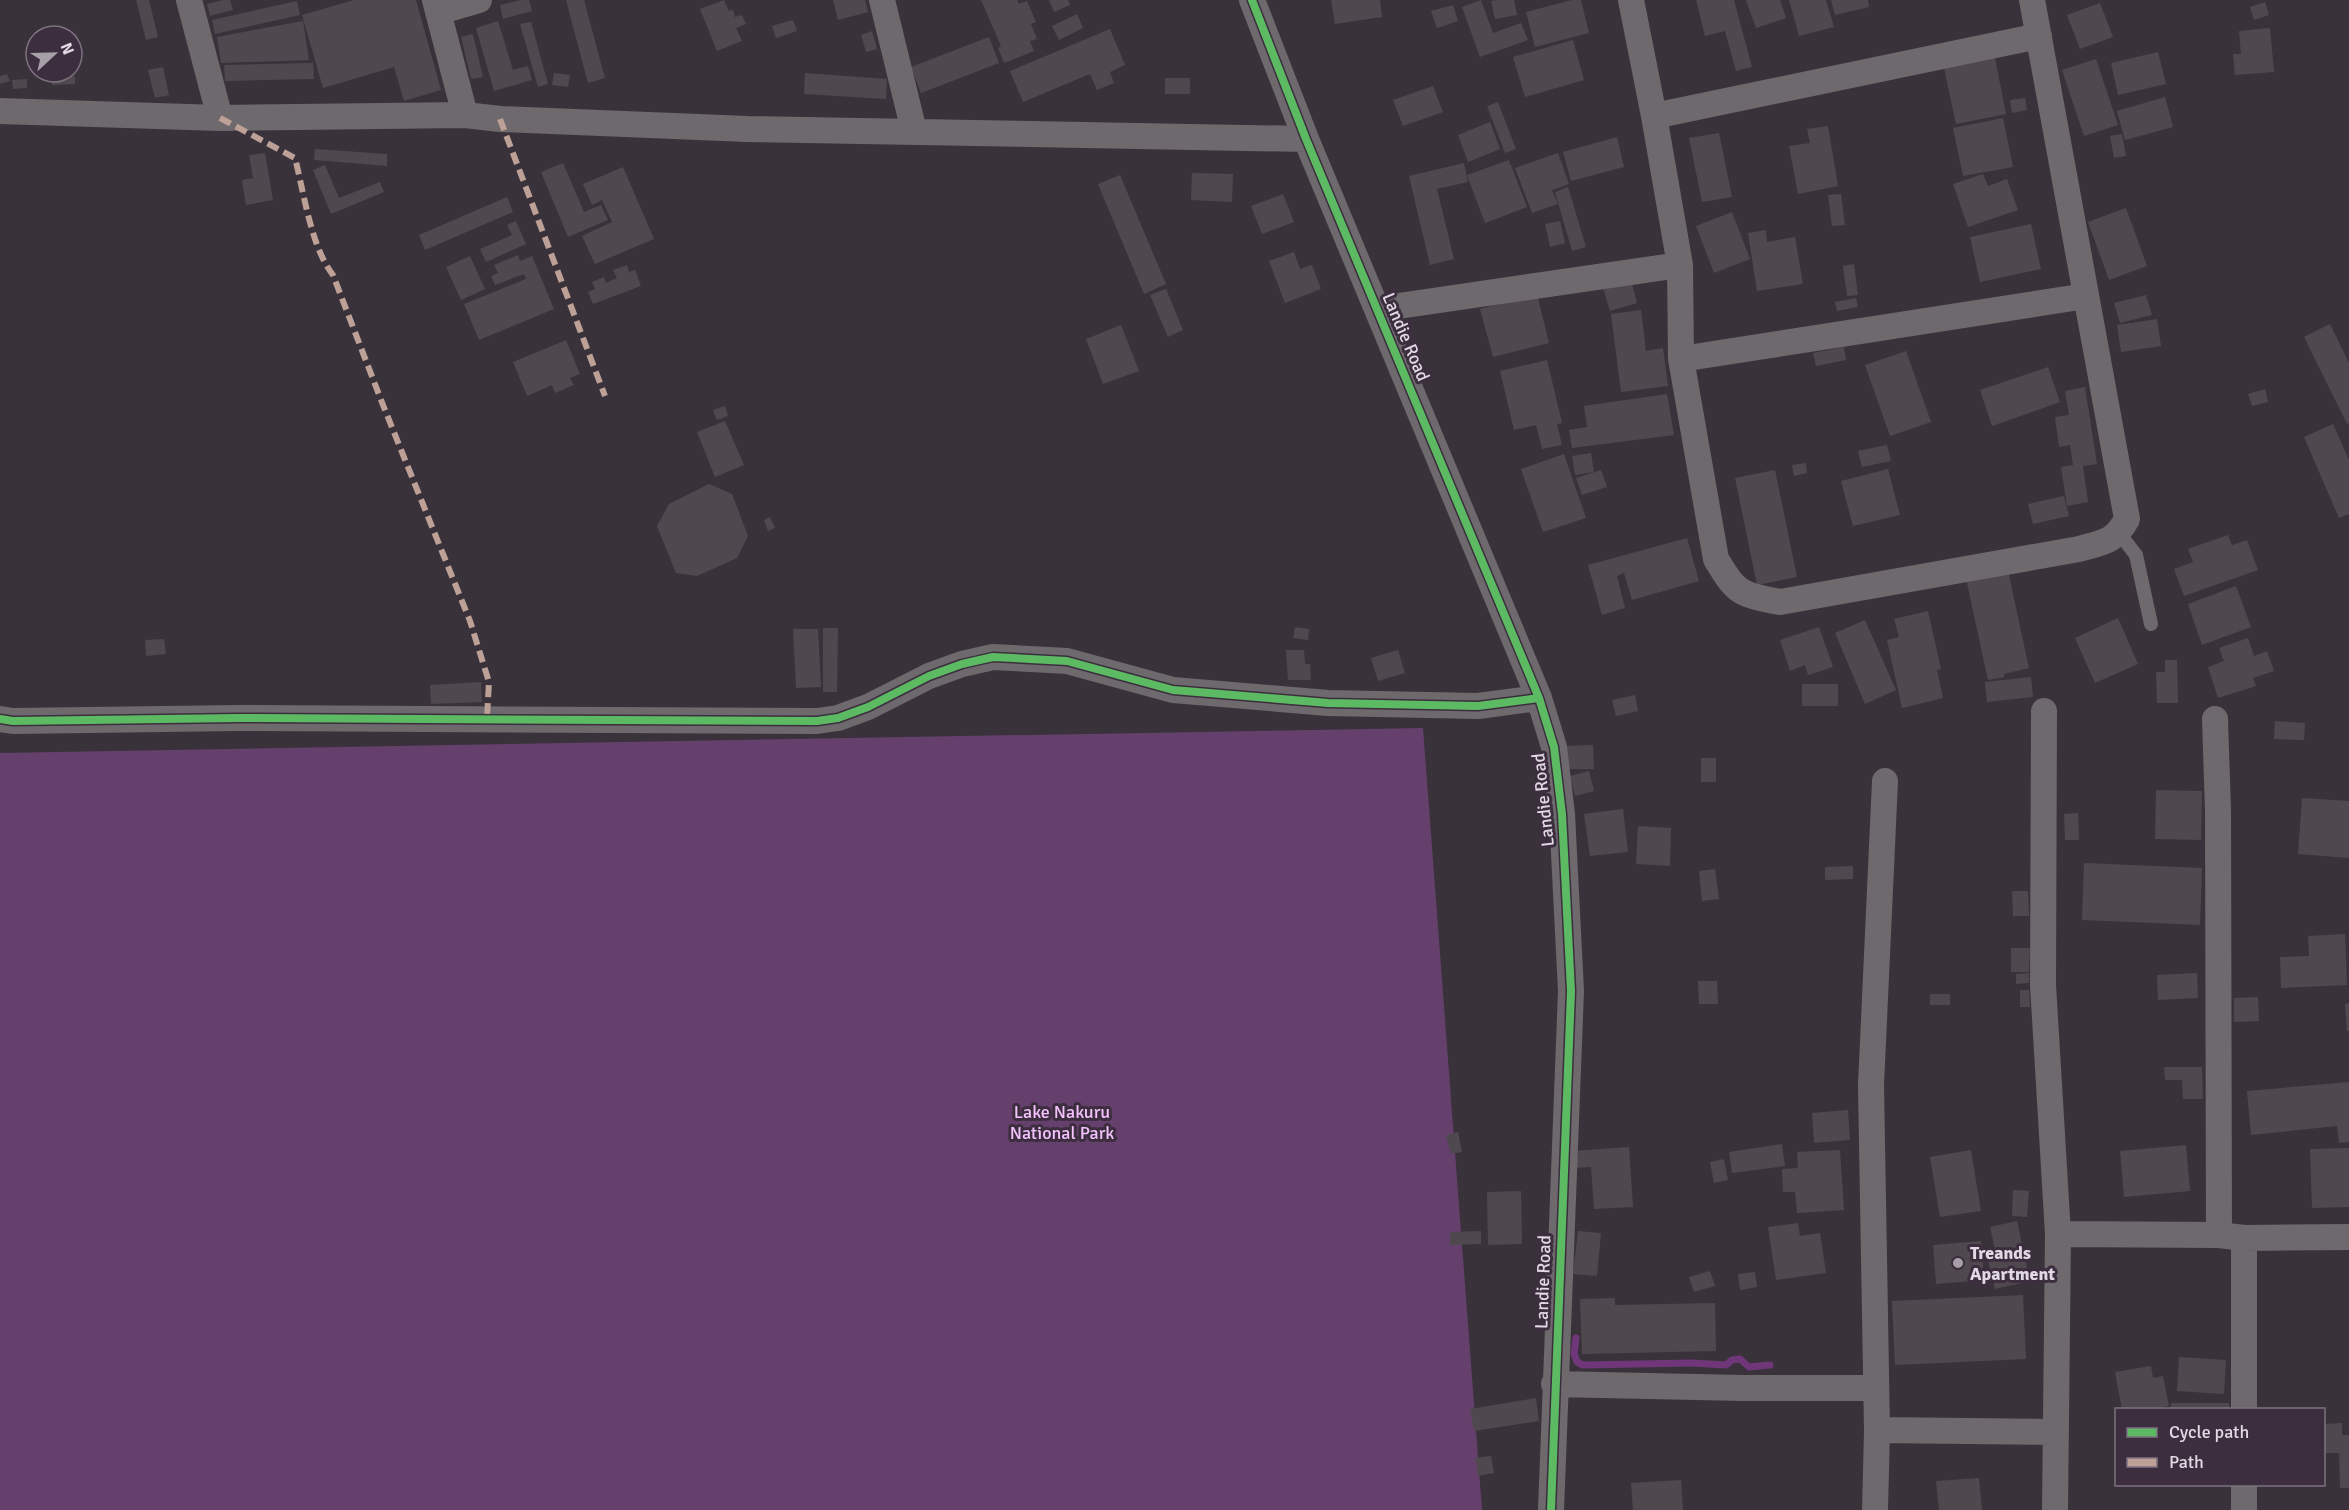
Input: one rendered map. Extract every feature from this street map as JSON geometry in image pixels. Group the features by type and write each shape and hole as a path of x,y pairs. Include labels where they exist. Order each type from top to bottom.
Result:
{"street":[{"path":"189,0 220,118"},
{"path":"465,115 437,6 479,0"},
{"path":"882,0 914,131"},
{"name":"Landie Road","path":"1252,0 1306,140 1539,698 1554,747 1562,814 1571,991 1554,1384 1551,1510"},
{"path":"1631,0 1680,264 1681,359 1716,559 1733,586 1752,597 1780,602 2079,549 2108,541 2119,533 2127,519 2032,0"},
{"path":"1654,117 2039,36"},
{"path":"0,111 220,118 465,115 500,120 747,129 1306,140"},
{"path":"1378,309 1680,264"},
{"path":"1681,359 2086,296"},
{"path":"0,719 13,721 239,718 817,721 838,718 868,707 929,676 962,664 993,657 1067,661 1173,690 1328,703 1478,706 1539,698"},
{"path":"2044,711 2043,985 2058,1234 2055,1510"},
{"path":"2215,719 2232,1237 2244,1408"},
{"path":"1875,1510 1877,1430 1871,1085 1886,781"},
{"path":"2058,1234 2349,1237"},
{"path":"1554,1384 1875,1388"},
{"path":"1877,1430 2056,1432"},
{"path":"2244,1486 2244,1510"}],"lane":[{"path":"2119,533 2136,555 2151,624"}],"green space":[{"name":"Lake Nakuru National Park","path":"1423,728 1482,1510 0,1510 0,753"}],"building":[{"path":"136,0 149,0 158,37 146,40"},
{"path":"230,0 233,10 210,16 207,4"},
{"path":"354,0 416,0 441,90 404,101 394,67 323,88 302,15"},
{"path":"529,0 532,11 503,19 500,5"},
{"path":"566,0 584,0 605,78 588,83"},
{"path":"724,0 729,11 733,10 735,17 742,15 746,24 736,28 742,41 717,51 700,9"},
{"path":"833,0 865,0 868,12 838,20"},
{"path":"981,0 1017,0 1019,4 1027,1 1036,22 1031,24 1037,39 1030,41 1034,51 1004,63 998,48 1001,46"},
{"path":"1049,0 1068,0 1070,5 1054,12"},
{"path":"1331,0 1380,0 1382,17 1335,24"},
{"path":"1481,0 1493,33 1521,23 1528,40 1480,57 1462,7"},
{"path":"1514,0 1517,15 1495,19 1491,1"},
{"path":"1572,0 1581,0 1589,33 1535,47 1526,12"},
{"path":"1696,0 1734,0 1752,67 1736,71 1725,31 1705,36"},
{"path":"1746,0 1780,0 1786,18 1756,28"},
{"path":"1789,0 1826,0 1834,27 1799,36"},
{"path":"1831,0 1868,0 1869,7 1835,15"},
{"path":"297,1 300,15 215,34 212,20"},
{"path":"2265,2 2269,15 2254,20 2250,7"},
{"path":"2100,3 2113,37 2080,49 2067,15"},
{"path":"1453,5 1458,21 1437,28 1431,11"},
{"path":"1077,14 1083,28 1059,40 1052,26"},
{"path":"793,20 797,31 776,38 772,26"},
{"path":"303,21 309,60 221,63 217,37"},
{"path":"498,21 513,70 528,66 532,80 494,91 476,28"},
{"path":"531,22 548,84 538,87 520,24"},
{"path":"2270,28 2274,72 2235,75 2233,54 2241,54 2239,31"},
{"path":"1110,29 1125,65 1110,72 1114,83 1097,90 1090,74 1023,102 1010,71"},
{"path":"872,31 877,49 866,52 861,35"},
{"path":"473,34 483,77 471,79 461,37"},
{"path":"989,37 999,63 921,93 911,67"},
{"path":"1573,40 1584,80 1525,97 1513,57"},
{"path":"2158,52 2166,84 2118,95 2111,63"},
{"path":"1995,58 2006,114 1956,124 1944,68"},
{"path":"2096,59 2118,125 2084,136 2062,70"},
{"path":"313,63 314,79 225,81 224,65"},
{"path":"163,67 169,95 155,98 148,70"},
{"path":"554,73 570,75 568,87 552,85"},
{"path":"805,73 887,79 886,99 804,94"},
{"path":"7,74 10,81 0,84 0,76"},
{"path":"1165,78 1190,78 1190,94 1165,94"},
{"path":"24,79 27,88 13,89 12,80"},
{"path":"1433,86 1443,112 1403,126 1393,100"},
{"path":"2165,97 2173,127 2125,140 2117,111"},
{"path":"2025,98 2027,110 2012,113 2010,100"},
{"path":"1498,102 1516,149 1505,153 1487,106"},
{"path":"2003,118 2013,167 1963,176 1953,128"},
{"path":"1490,122 1500,149 1468,162 1458,135"},
{"path":"1828,126 1838,186 1798,194 1789,146 1810,143 1807,129"},
{"path":"1719,133 1732,197 1702,202 1689,138"},
{"path":"2122,134 2126,156 2114,158 2110,136"},
{"path":"1617,137 1624,167 1571,181 1563,152"},
{"path":"315,149 387,154 387,166 314,160"},
{"path":"265,153 273,200 246,205 242,180 253,178 249,155"},
{"path":"1558,153 1569,184 1552,190 1558,204 1532,213 1515,168"},
{"path":"1509,160 1527,207 1485,223 1467,175"},
{"path":"563,163 584,212 601,205 608,220 568,237 541,172"},
{"path":"1464,163 1468,182 1437,189 1454,259 1430,265 1409,176"},
{"path":"325,165 339,198 380,182 384,192 331,214 313,170"},
{"path":"623,167 654,239 595,264 582,236 612,222 602,200 592,205 583,184"},
{"path":"1192,173 1233,174 1232,202 1191,200"},
{"path":"1983,174 1988,186 2007,179 2018,210 1968,227 1953,184"},
{"path":"1120,175 1166,284 1144,294 1098,184"},
{"path":"1568,187 1586,247 1572,251 1555,192"},
{"path":"1283,194 1294,222 1262,234 1251,206"},
{"path":"1841,194 1845,225 1832,226 1828,195"},
{"path":"507,197 513,212 425,250 419,235"},
{"path":"2126,208 2147,266 2109,280 2088,222"},
{"path":"1732,212 1750,259 1714,273 1696,226"},
{"path":"516,221 526,244 486,262 480,249 512,235 507,225"},
{"path":"1560,221 1565,243 1550,247 1545,224"},
{"path":"2031,224 2041,269 1980,282 1970,237"},
{"path":"1766,230 1767,242 1795,237 1803,284 1757,291 1748,233"},
{"path":"1294,252 1300,269 1312,265 1321,289 1285,303 1269,261"},
{"path":"518,255 520,261 532,256 554,309 479,340 464,304 526,279 524,274 495,285 491,276 498,273 494,265"},
{"path":"470,256 485,289 461,300 446,267"},
{"path":"1854,264 1858,295 1847,296 1843,266"},
{"path":"627,265 629,272 635,270 641,286 593,304 588,292 595,289 592,282 604,277 606,283 617,278 613,270"},
{"path":"1631,280 1637,303 1610,311 1603,288"},
{"path":"1166,289 1183,330 1168,337 1150,295"},
{"path":"1537,294 1549,343 1493,357 1480,309"},
{"path":"2146,295 2152,315 2120,323 2114,303"},
{"path":"1856,298 1858,307 1837,311 1835,302"},
{"path":"1641,310 1646,351 1663,348 1668,386 1621,392 1611,314"},
{"path":"2157,319 2161,346 2121,352 2117,325"},
{"path":"2330,324 2349,363 2349,423 2347,424 2304,337"},
{"path":"1121,325 1139,371 1103,384 1086,339"},
{"path":"566,340 580,374 570,378 574,385 555,393 552,385 527,396 513,362"},
{"path":"1844,347 1846,360 1816,366 1813,353"},
{"path":"1906,351 1931,422 1890,436 1865,365"},
{"path":"1547,360 1562,423 1557,424 1562,445 1542,449 1536,425 1514,430 1500,371"},
{"path":"2048,367 2060,402 1992,426 1980,390"},
{"path":"2085,387 2097,464 2083,466 2088,502 2067,506 2061,467 2073,465 2070,445 2059,447 2055,417 2069,415 2065,391"},
{"path":"2265,389 2268,402 2252,406 2248,394"},
{"path":"1667,394 1674,435 1572,448 1569,430 1587,427 1584,406"},
{"path":"725,406 728,416 717,420 713,410"},
{"path":"725,421 744,465 715,477 697,432"},
{"path":"2333,424 2349,460 2349,514 2339,518 2304,437"},
{"path":"1887,445 1891,461 1862,467 1858,451"},
{"path":"1591,453 1594,472 1575,475 1572,456"},
{"path":"1564,454 1586,518 1543,532 1521,469"},
{"path":"1806,463 1807,473 1794,476 1792,465"},
{"path":"1888,469 1900,515 1853,526 1841,481"},
{"path":"1601,470 1607,487 1582,495 1576,478"},
{"path":"1775,470 1797,577 1757,585 1735,478"},
{"path":"709,484 732,494 748,536 737,558 697,576 676,573 657,526 669,504"},
{"path":"2064,496 2069,516 2033,524 2028,504"},
{"path":"770,517 775,528 768,531 764,520"},
{"path":"2228,535 2232,545 2247,540 2258,570 2184,596 2174,569 2193,562 2188,549"},
{"path":"1687,538 1699,581 1632,600 1624,573 1617,576 1625,608 1602,615 1588,565"},
{"path":"2007,566 2029,668 1988,680 1965,574"},
{"path":"2236,586 2251,627 2202,645 2188,604"},
{"path":"1928,611 1941,669 1937,670 1943,698 1902,708 1887,640 1899,637 1894,619"},
{"path":"2118,618 2138,664 2095,683 2075,638"},
{"path":"1865,620 1896,690 1865,704 1835,633"},
{"path":"1295,627 1309,629 1308,640 1293,638"},
{"path":"1819,627 1833,667 1808,675 1805,665 1790,671 1780,640"},
{"path":"823,628 838,628 837,692 823,692"},
{"path":"793,629 818,629 821,687 796,688"},
{"path":"2248,638 2254,656 2267,651 2274,671 2253,678 2256,686 2218,698 2208,667 2224,661 2219,648"},
{"path":"164,639 166,654 146,656 145,640"},
{"path":"1286,650 1304,650 1305,664 1310,664 1311,680 1288,680"},
{"path":"1398,650 1405,673 1378,681 1371,658"},
{"path":"2165,660 2177,660 2178,703 2157,703 2156,672 2165,672"},
{"path":"2031,677 2033,697 1987,702 1985,682"},
{"path":"481,682 482,702 431,704 430,685"},
{"path":"1802,684 1838,684 1838,706 1802,706"},
{"path":"1635,695 1638,711 1616,716 1612,700"},
{"path":"2275,721 2305,723 2304,740 2274,739"},
{"path":"1593,745 1594,769 1567,769 1566,746"},
{"path":"1701,758 1716,758 1716,782 1701,782"},
{"path":"1589,771 1594,791 1575,796 1570,776"},
{"path":"2156,790 2202,791 2201,840 2155,839"},
{"path":"2302,798 2349,801 2349,858 2298,854"},
{"path":"1623,809 1628,852 1590,856 1584,814"},
{"path":"2078,813 2079,840 2065,840 2064,814"},
{"path":"1638,826 1671,828 1670,866 1636,864"},
{"path":"2084,863 2202,868 2200,925 2082,920"},
{"path":"1853,866 1853,879 1825,880 1825,867"},
{"path":"1715,869 1719,899 1702,901 1699,871"},
{"path":"2012,891 2028,891 2029,916 2013,916"},
{"path":"2345,934 2347,985 2281,988 2280,957 2309,956 2308,936"},
{"path":"2011,948 2030,948 2029,972 2011,972"},
{"path":"2029,973 2029,983 2016,984 2016,974"},
{"path":"2197,973 2198,998 2158,1000 2157,975"},
{"path":"1698,981 1717,981 1718,1004 1699,1004"},
{"path":"2020,990 2029,990 2030,1007 2020,1007"},
{"path":"1930,994 1950,994 1950,1005 1930,1005"},
{"path":"2258,997 2259,1021 2234,1022 2234,998"},
{"path":"2349,1003 2349,1031 2347,1031 2345,1004"},
{"path":"2164,1067 2202,1067 2203,1099 2183,1099 2182,1080 2165,1080"},
{"path":"2349,1082 2349,1142 2339,1143 2337,1126 2251,1135 2247,1091"},
{"path":"1848,1110 1850,1140 1814,1143 1812,1113"},
{"path":"1458,1132 1462,1152 1451,1154 1446,1135"},
{"path":"1782,1144 1785,1166 1732,1173 1729,1152"},
{"path":"2186,1145 2190,1191 2124,1197 2120,1151"},
{"path":"1629,1147 1633,1207 1594,1209 1591,1167 1575,1168 1574,1151"},
{"path":"2349,1148 2349,1207 2312,1208 2310,1149"},
{"path":"1840,1150 1844,1210 1797,1213 1795,1192 1783,1192 1782,1169 1798,1168 1797,1152"},
{"path":"1971,1150 1981,1211 1940,1217 1930,1157"},
{"path":"1724,1159 1728,1180 1714,1183 1710,1162"},
{"path":"2013,1190 2029,1191 2027,1217 2012,1216"},
{"path":"1521,1191 1522,1244 1488,1245 1487,1192"},
{"path":"2017,1221 2030,1281 1995,1289 1987,1256 1996,1254 1990,1227"},
{"path":"1798,1223 1800,1236 1820,1233 1826,1273 1776,1280 1768,1227"},
{"path":"1481,1231 1481,1244 1450,1245 1450,1232"},
{"path":"1578,1231 1601,1233 1597,1276 1573,1274"},
{"name":"Treands Apartment","path":"1981,1241 1984,1280 1936,1284 1933,1245"},
{"path":"1710,1271 1715,1286 1694,1292 1689,1277"},
{"path":"1755,1272 1757,1287 1740,1290 1738,1274"},
{"path":"2023,1295 2026,1359 1895,1365 1892,1301"},
{"path":"1615,1298 1615,1305 1715,1303 1716,1351 1582,1354 1580,1299"},
{"path":"2179,1357 2226,1360 2224,1394 2177,1391"},
{"path":"2151,1366 2153,1378 2163,1376 2169,1406 2122,1408 2115,1372"},
{"path":"1536,1398 1539,1421 1474,1431 1470,1409"},
{"path":"2171,1403 2229,1403 2229,1408 2171,1408"},
{"path":"2342,1423 2342,1435 2349,1435 2349,1488 2340,1488 2339,1453 2325,1453 2325,1424"},
{"path":"1491,1456 1494,1473 1478,1476 1475,1458"},
{"path":"1979,1478 1982,1510 1939,1510 1936,1481"},
{"path":"1681,1480 1683,1510 1633,1510 1631,1483"}],"waterway":[{"path":"1576,1338 1574,1354 1577,1362 1583,1365 1692,1363 1726,1365 1732,1360 1740,1359 1749,1367 1770,1365"}],"marked path":[{"path":"220,118 295,158 309,219 319,250 333,275 470,621 489,682 487,718"},
{"path":"500,119 605,396"}],"cycle path":[{"path":"1252,0 1306,139 1539,698 1554,747 1562,814 1571,991 1551,1510"},
{"path":"0,719 13,721 239,718 817,721 838,718 868,707 929,676 962,664 993,657 1067,661 1173,690 1328,703 1478,706 1539,698"}],"place":[{"name":"Treands Apartment","path":"1958,1263"}]}
